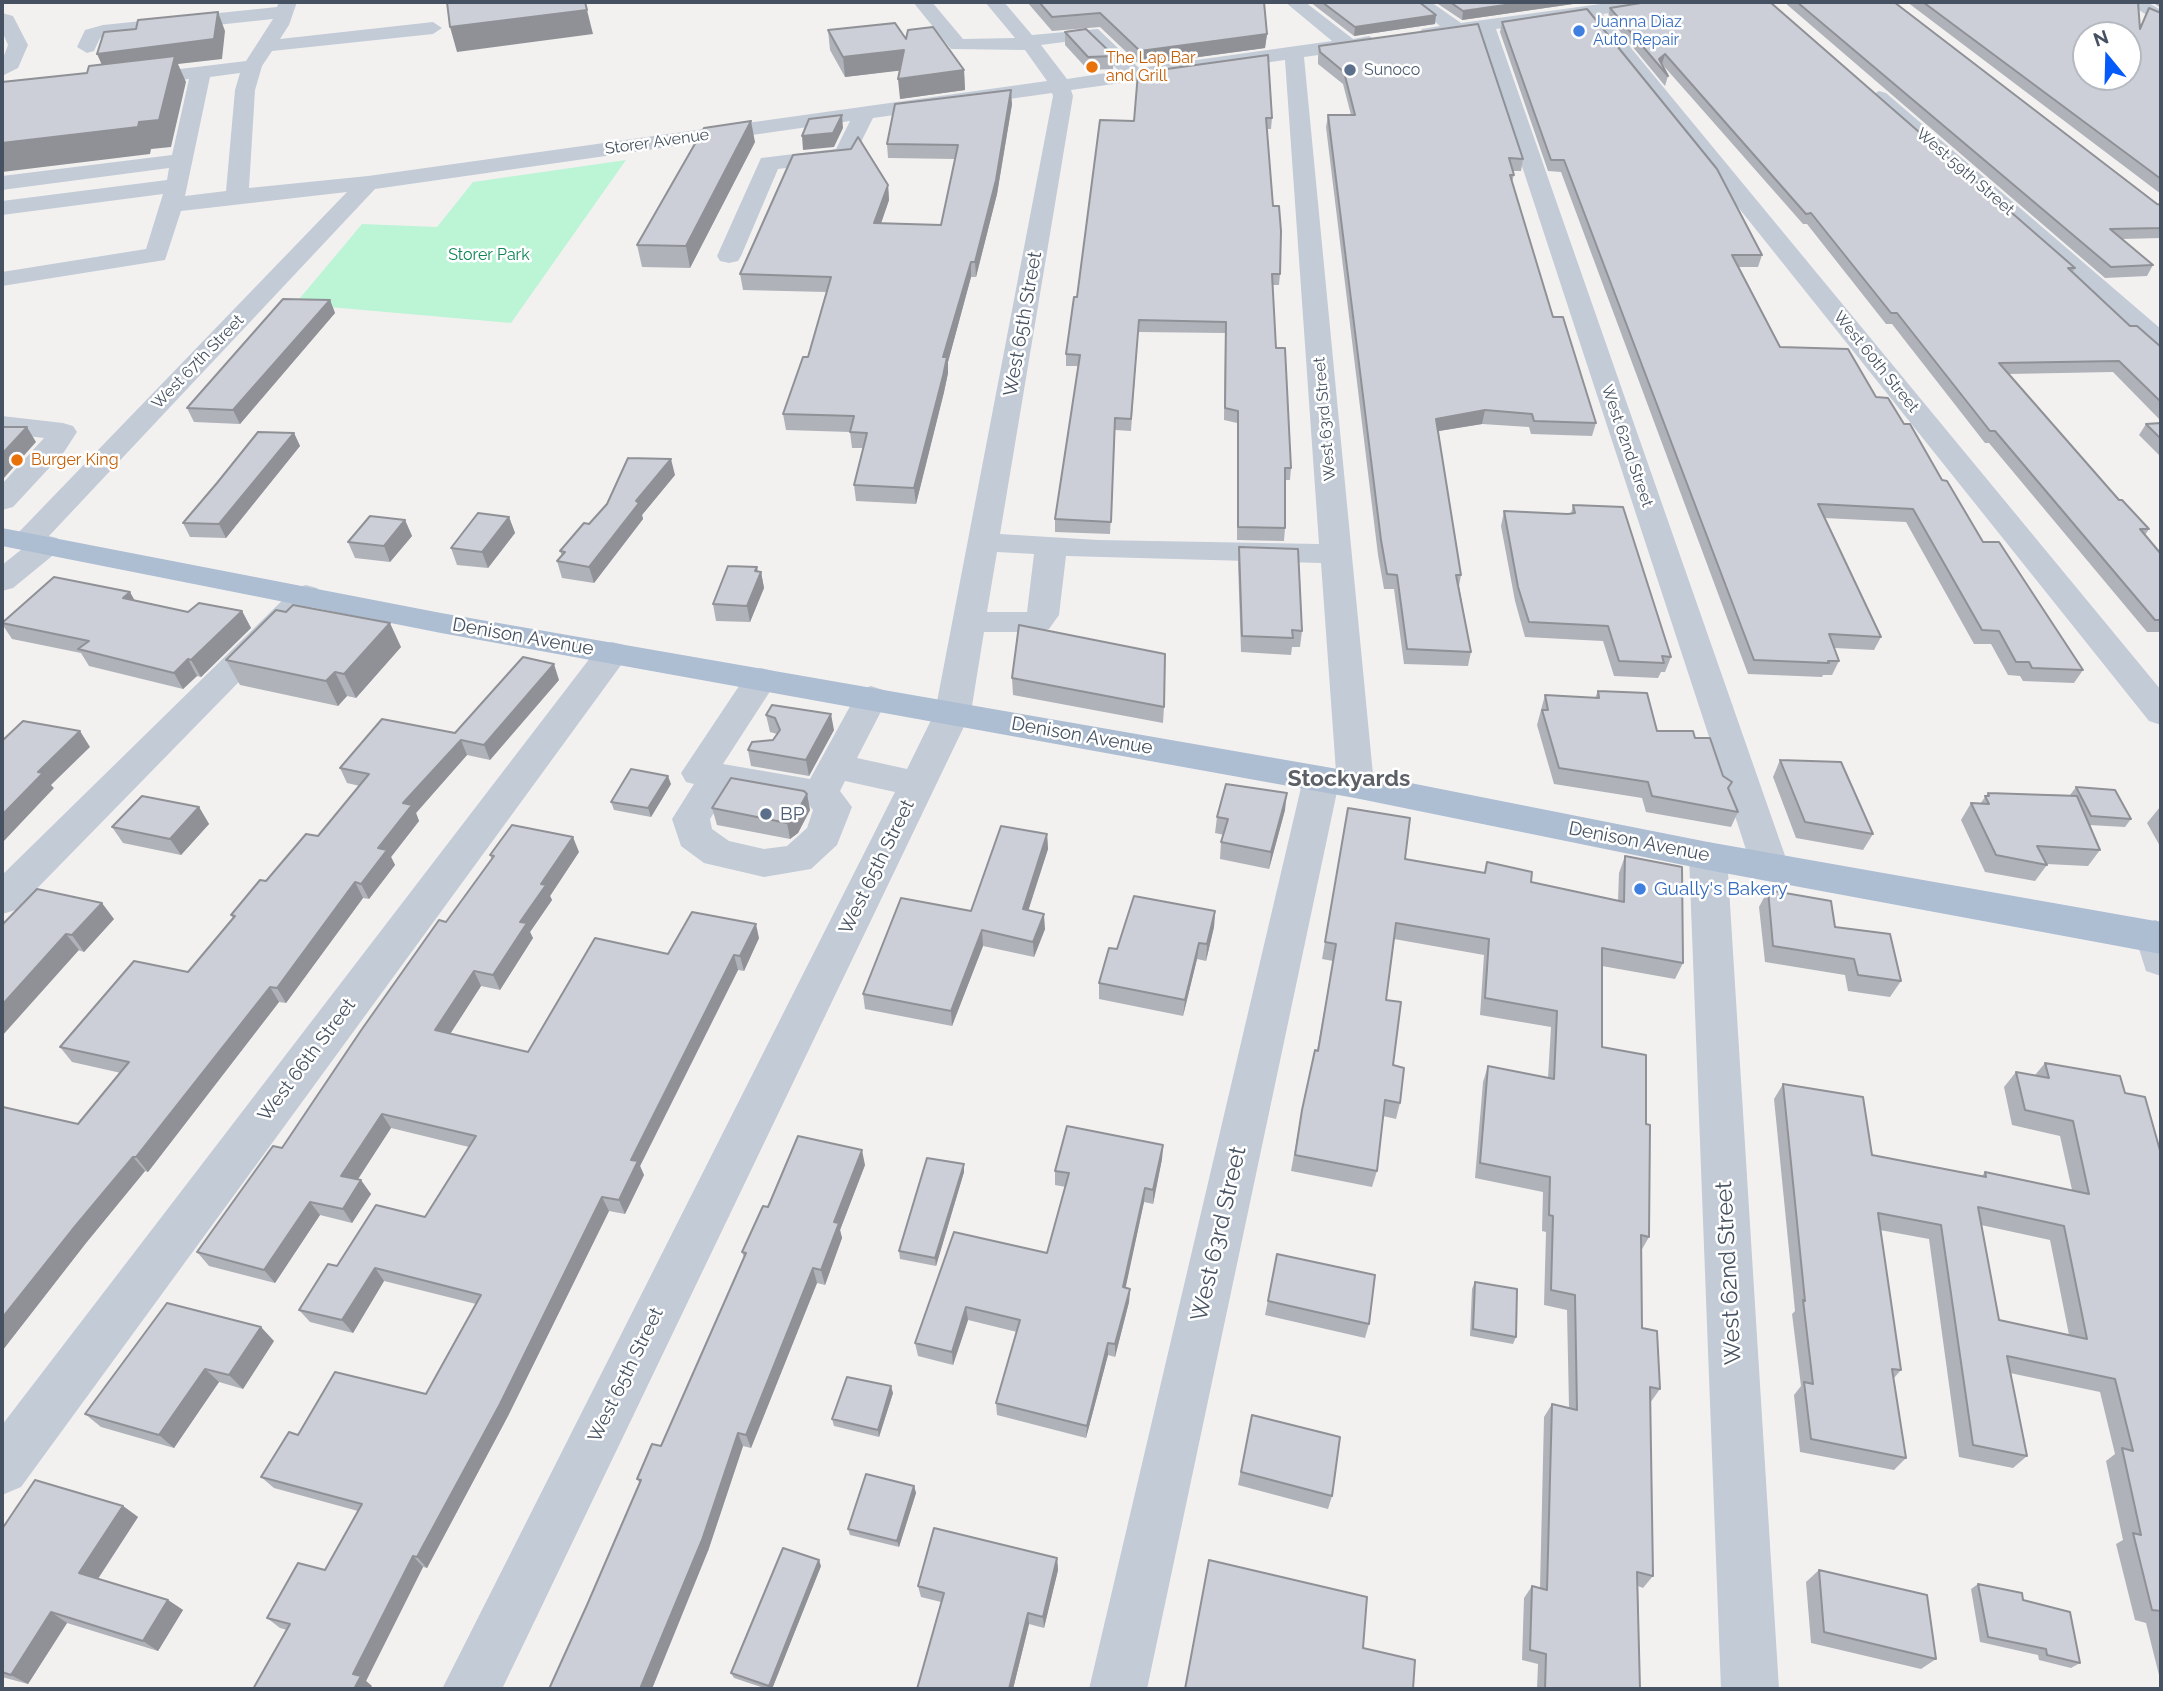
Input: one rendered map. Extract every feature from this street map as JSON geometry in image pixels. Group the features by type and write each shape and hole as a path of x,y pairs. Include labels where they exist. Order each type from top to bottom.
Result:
{"main road":[{"name":"Denison Avenue","path":"25,541 612,653 1338,782 2159,945"}],"street":[{"path":"922,2 958,45 965,47 1028,42 1091,33 1134,75"},
{"path":"994,2 1054,72 1061,86"},
{"path":"1294,2 1349,45"},
{"path":"1420,2 1484,22"},
{"name":"West 60th Street","path":"1555,2 1582,12 2161,713"},
{"path":"1421,46 1484,22 1653,2"},
{"path":"2135,2 2161,18"},
{"path":"237,196 245,90 252,66 267,46 286,7"},
{"path":"87,47 92,34 103,31 286,7"},
{"path":"2,19 6,20 18,45 11,64 2,70"},
{"path":"944,29 1011,22"},
{"name":"West 62nd Street","path":"1484,22 1486,53 1769,867"},
{"path":"267,46 433,28"},
{"name":"Storer Avenue","path":"2,208 174,195 237,196 368,183 1134,75 1309,68 1378,49 1349,45 1309,68"},
{"path":"108,82 252,66"},
{"name":"West 63rd Street","path":"1118,1689 1338,782 1336,554 1309,68"},
{"path":"2,279 156,255 174,195 201,72"},
{"name":"West 59th Street","path":"1860,80 2161,342"},
{"name":"West 65th Street","path":"471,1689 953,712 1061,108 1061,86"},
{"path":"729,256 769,163 844,155 865,113"},
{"path":"2,183 182,160"},
{"name":"West 67th Street","path":"2,581 25,541 368,183"},
{"path":"2,425 63,432 54,446 2,501"},
{"path":"984,542 1336,554"},
{"path":"970,622 1037,622 1043,615 1051,546"},
{"path":"2,899 306,595"},
{"name":"West 66th Street","path":"2,1468 612,653"},
{"path":"761,679 738,748 691,819 695,836 718,853 764,863 797,859 823,835 833,807 828,765 871,698"},
{"path":"738,748 918,784"},
{"name":"West 62nd Street","path":"1709,856 1750,1689"}],"green space":[{"name":"Storer Park","path":"626,160 511,323 295,304 362,224 437,227 473,182"}],"building":[{"path":"447,2 585,2 587,10 450,27"},
{"path":"1039,2 1264,2 1267,34 1140,51 1100,13 1052,17"},
{"path":"1322,2 1419,2 1436,15 1355,27"},
{"path":"1450,2 1526,2 1463,11"},
{"path":"1647,2 1770,2 2075,268 2068,268 2130,326 2137,326 2161,347 2161,402 2119,361 1999,363 2119,500 2149,529 2140,529 2161,554 2161,620 2155,620 1995,431 1990,431 1897,313 1891,313 1811,213 1806,214 1665,54 1659,59 1668,76 1610,8"},
{"path":"1797,2 1894,2 2161,205 2161,228 2110,229 2153,265 2111,267"},
{"path":"1923,2 2138,2 2139,21 2072,21 2072,91 2142,91 2142,24 2149,8 2161,13 2161,179"},
{"path":"1587,9 1717,169 1762,255 1732,255 1780,347 1848,349 1876,397 1888,398 1904,424 1910,424 1942,480 1947,481 1983,542 1999,542 2083,670 2032,668 2029,662 2016,662 1999,631 1982,630 1913,509 1818,504 1881,637 1829,634 1839,661 1828,661 1829,663 1754,660 1564,160 1551,160 1502,22"},
{"path":"218,12 214,39 97,54 104,32 136,29 138,20"},
{"path":"895,23 906,39 908,30 933,27 964,70 898,79 904,50 843,57 828,30"},
{"path":"1478,24 1523,159 1509,158 1514,175 1510,175 1553,317 1563,317 1596,423 1534,421 1532,414 1485,410 1436,419 1461,575 1456,575 1471,652 1407,649 1397,575 1387,574 1381,540 1328,115 1355,115 1344,72 1320,52 1319,46"},
{"path":"1086,29 1114,56 1088,57 1065,32"},
{"path":"1268,55 1272,118 1266,118 1273,206 1279,206 1281,231 1280,274 1272,274 1276,348 1285,348 1291,468 1285,468 1285,528 1238,527 1238,411 1225,408 1226,322 1139,320 1131,419 1115,418 1111,522 1055,519 1080,355 1066,354 1074,297 1077,297 1100,120 1134,121 1138,73"},
{"path":"175,56 159,120 139,122 138,127 2,143 2,82 87,73 89,66"},
{"path":"1011,90 996,180 975,262 971,262 943,357 947,357 943,376 914,488 854,485 867,433 850,432 854,416 783,414 803,357 808,357 831,277 740,274 793,155 851,149 858,137 888,185 874,223 941,225 958,145 887,144 895,104"},
{"path":"842,115 833,133 802,136 809,119"},
{"path":"751,121 686,246 637,245 704,128"},
{"path":"283,299 330,300 233,410 187,408"},
{"path":"2161,423 2161,439 2146,424"},
{"path":"2,427 27,427 2,454"},
{"path":"258,432 294,433 219,524 183,523 217,483"},
{"path":"628,458 671,459 636,501 639,503 589,567 557,561 565,552 560,551 584,523 589,524 607,504"},
{"path":"1573,505 1623,507 1671,657 1662,656 1664,663 1619,661 1608,626 1529,622 1518,587 1504,511 1568,514 1575,513"},
{"path":"478,513 509,517 482,552 451,548"},
{"path":"370,516 405,520 384,546 348,542"},
{"path":"1239,547 1298,549 1302,631 1292,630 1293,638 1242,636"},
{"path":"728,566 757,567 755,571 761,572 747,606 713,604"},
{"path":"54,577 130,592 123,598 188,612 199,603 242,611 174,673 78,649 89,641 2,623"},
{"path":"293,605 390,623 344,674 335,672 326,681 226,660 276,610 286,612"},
{"path":"1019,625 1165,654 1164,707 1012,678"},
{"path":"523,657 554,664 484,745 461,740 403,803 412,805 378,848 387,850 361,884 355,882 277,988 270,987 136,1157 133,1157 72,1230 2,1318 2,1108 78,1124 129,1062 60,1047 134,961 188,972 235,916 231,915 260,880 266,881 306,834 318,836 369,774 340,768 382,719 455,733"},
{"path":"1598,691 1647,693 1657,731 1693,731 1695,738 1710,738 1723,776 1732,782 1728,788 1738,812 1652,796 1648,782 1559,768 1542,710 1548,710 1545,695 1599,698"},
{"path":"772,705 831,714 806,760 748,750 752,742 773,740 780,730 775,718 766,715"},
{"path":"23,721 80,731 38,772 43,773 2,815 2,741"},
{"path":"1780,760 1841,762 1873,834 1805,822"},
{"path":"631,769 668,776 648,808 611,802"},
{"path":"731,778 804,791 807,794 795,816 787,823 712,808"},
{"path":"1226,784 1287,793 1271,852 1221,842 1228,819 1217,817"},
{"path":"2076,787 2115,790 2131,819 2091,816"},
{"path":"1988,793 2077,796 2100,850 2037,846 2047,865 1996,855 1971,803 1989,804 1985,796 1989,796"},
{"path":"142,796 199,807 170,839 112,827"},
{"path":"1348,808 1410,818 1405,859 1485,873 1487,862 1532,872 1531,882 1624,902 1625,856 1682,867 1683,963 1602,948 1602,1047 1646,1055 1646,1124 1650,1125 1649,1237 1641,1235 1642,1328 1657,1331 1660,1389 1650,1387 1653,1576 1637,1572 1640,1689 1545,1689 1546,1654 1530,1650 1532,1586 1547,1590 1552,1404 1577,1410 1575,1295 1551,1290 1553,1216 1549,1215 1550,1177 1480,1163 1488,1066 1554,1079 1557,1011 1485,998 1489,939 1396,923 1386,1000 1401,1002 1393,1065 1404,1068 1400,1103 1385,1100 1377,1171 1295,1155 1315,1050 1318,1051 1336,944 1325,942"},
{"path":"512,825 573,837 541,884 546,885 520,922 527,923 493,975 474,971 435,1030 528,1052 595,938 668,954 692,912 756,924 740,956 734,955 631,1160 638,1161 619,1200 602,1197 500,1404 417,1557 413,1556 353,1674 361,1676 354,1689 253,1689 290,1624 267,1618 298,1563 325,1570 362,1504 261,1477 289,1432 298,1435 335,1372 426,1394 481,1295 375,1268 342,1320 299,1310 328,1264 337,1266 376,1205 425,1217 476,1136 382,1114 341,1176 361,1180 343,1209 310,1202 264,1270 197,1252 273,1146 282,1148 439,920 446,922 494,856 490,855"},
{"path":"1001,826 1047,834 1023,909 1044,914 1033,942 982,930 951,1011 863,994 901,898 971,911"},
{"path":"37,889 102,903 72,935 66,934 2,1005 2,925"},
{"path":"1768,890 1831,901 1835,927 1890,934 1901,981 1858,975 1854,959 1773,946"},
{"path":"1134,896 1215,911 1207,944 1199,943 1185,1000 1099,983 1109,948 1117,949"},
{"path":"2045,1063 2120,1076 2125,1093 2145,1097 2161,1154 2161,1611 2152,1610 2133,1533 2141,1535 2122,1448 2133,1451 2115,1379 2007,1356 2027,1456 1973,1445 1941,1225 1878,1213 1901,1370 1892,1369 1906,1458 1811,1439 1804,1382 1813,1384 1783,1084 1863,1097 1872,1155 1986,1177 1985,1172 2089,1194 2073,1121 2025,1110 2016,1072 2049,1078","holes":["1978,1207 2064,1226 2087,1339 1999,1320"]},
{"path":"1067,1126 1163,1145 1153,1190 1145,1188 1123,1287 1130,1289 1115,1344 1108,1343 1087,1426 996,1403 1020,1320 966,1307 952,1352 915,1343 954,1232 1047,1253 1069,1173 1055,1171"},
{"path":"798,1136 862,1150 834,1222 839,1223 821,1270 813,1268 746,1435 738,1433 702,1540 640,1689 549,1689 641,1480 637,1479 652,1444 661,1446 746,1253 742,1252 763,1206 768,1207"},
{"path":"927,1158 964,1164 935,1258 899,1251"},
{"path":"1277,1254 1375,1275 1369,1324 1268,1301"},
{"path":"1475,1282 1517,1289 1516,1337 1473,1329"},
{"path":"167,1303 261,1327 229,1375 205,1369 159,1435 85,1414"},
{"path":"847,1377 891,1386 878,1430 832,1419"},
{"path":"1252,1415 1340,1437 1332,1496 1241,1472"},
{"path":"866,1474 914,1486 897,1541 848,1529"},
{"path":"35,1480 123,1506 79,1573 168,1600 143,1641 51,1612 11,1675 2,1672 2,1529"},
{"path":"934,1528 1057,1558 1043,1617 1028,1613 1009,1689 917,1689 944,1593 918,1586"},
{"path":"783,1548 819,1560 769,1686 731,1673"},
{"path":"1209,1560 1367,1597 1363,1648 1415,1660 1413,1689 1185,1689"},
{"path":"1819,1570 1927,1595 1936,1659 1824,1632"},
{"path":"1978,1584 2022,1593 2023,1600 2070,1612 2080,1663 2047,1655 2046,1649 1988,1637"}],"place":[{"name":"Juanna Diaz Auto Repair","path":"1579,31"},
{"name":"The Lap Bar and Grill","path":"1092,67"},
{"name":"Sunoco","path":"1350,70"},
{"name":"Burger King","path":"17,460"},
{"name":"BP","path":"766,814"},
{"name":"Gually's Bakery","path":"1640,889"}],"district":[{"name":"Stockyards","path":"1349,779"}]}
